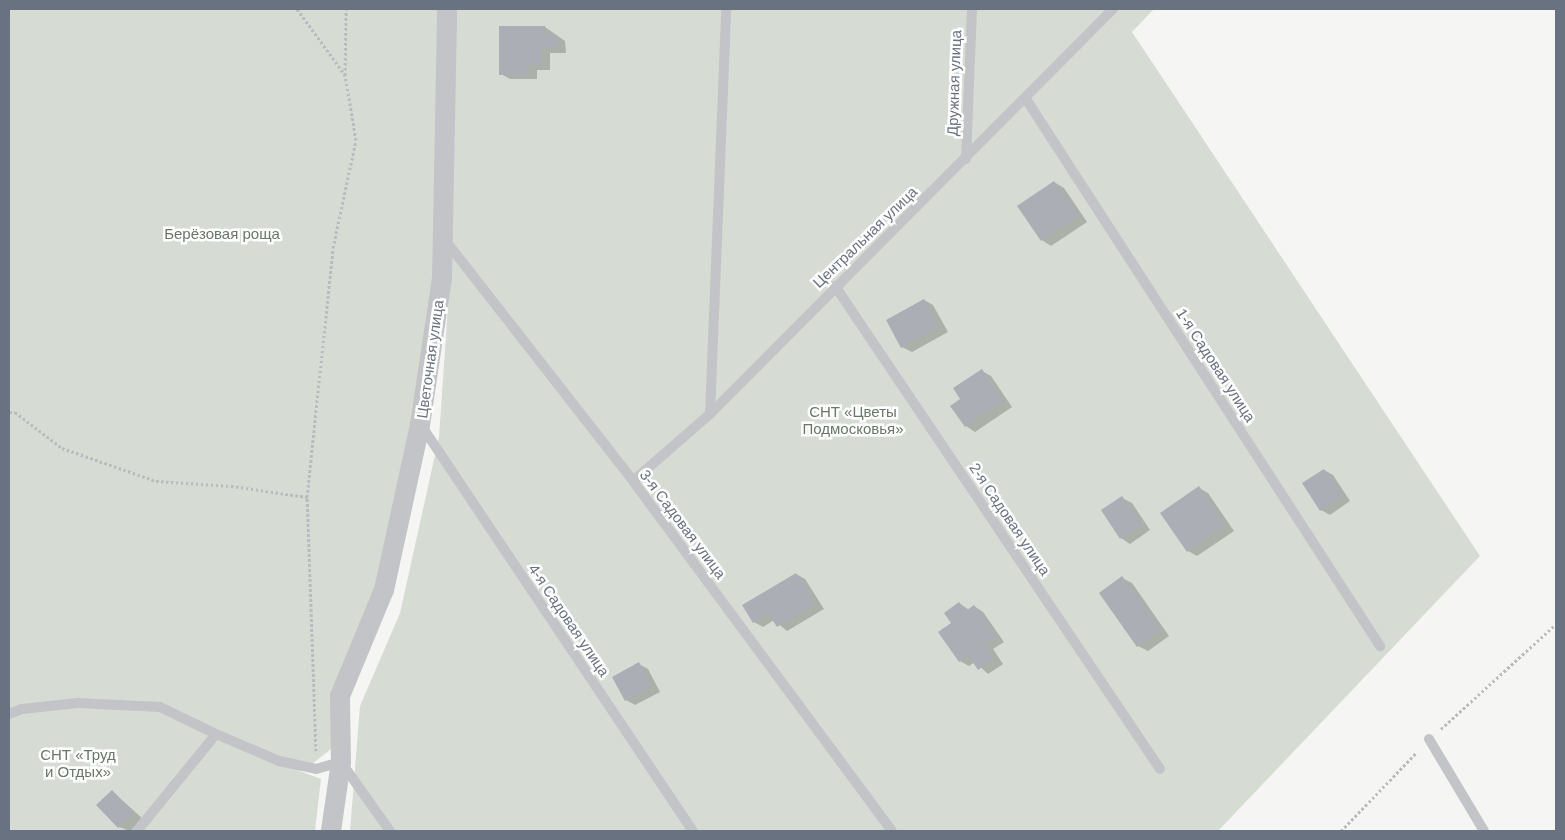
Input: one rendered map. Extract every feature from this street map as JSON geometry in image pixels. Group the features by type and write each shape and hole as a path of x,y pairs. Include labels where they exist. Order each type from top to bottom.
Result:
{"street":[{"name":"Цветочная улица","path":"341,762 340,696 384,590 420,425 445,239 447,9"},
{"path":"331,831 341,762"}],"lane":[{"path":"710,414 726,9"},
{"name":"Дружная улица","path":"966,159 972,9"},
{"name":"Центральная улица","path":"633,481 710,414 835,286 1026,99 1113,9"},
{"name":"1-я Садовая улица","path":"1026,99 1380,646"},
{"name":"3-я Садовая улица","path":"445,239 633,481 892,831"},
{"name":"2-я Садовая улица","path":"835,286 1160,769"},
{"name":"4-я Садовая улица","path":"420,425 693,831"},
{"path":"9,714 22,709 78,703 160,707 279,761 316,769 341,762 390,831"},
{"path":"137,831 216,734"},
{"path":"1429,739 1484,831"}],"path":[{"path":"297,9 345,75"},
{"path":"316,769 307,497 333,248 356,140 345,75 346,9"},
{"path":"9,412 14,412 62,448 156,481 231,486 307,497"},
{"path":"1534,646 1556,624"}],"green space":[{"name":"СНТ «Цветы Подмосковья»","path":"9,9 1154,9 1132,32 1480,556 1218,831 350,831 360,706 400,613 439,437 447,320 454,99 432,355 377,608 339,690 336,745 307,768 252,753 321,779 315,831 9,831"}],"building":[{"path":"499,26 545,26 545,35 557,35 557,48 541,48 541,65 528,65 528,75 499,75"},
{"path":"1054,181 1078,216 1041,241 1017,206"},
{"path":"924,299 939,327 901,348 886,320"},
{"path":"982,369 1003,402 965,427 950,406 960,399 953,388"},
{"path":"1324,469 1342,496 1320,511 1302,483"},
{"path":"1199,486 1225,525 1187,552 1160,513"},
{"path":"1122,496 1142,525 1120,539 1101,510"},
{"path":"796,573 815,604 777,627 768,613 753,623 742,605"},
{"path":"1122,576 1161,630 1137,647 1099,593"},
{"path":"959,602 966,611 974,605 996,636 985,644 994,658 978,670 968,655 959,662 938,632 951,623 944,613"},
{"path":"639,662 651,686 625,701 612,677"},
{"path":"112,790 134,813 118,828 96,805"}],"park label":[{"name":"Берёзовая роща","path":"222,234"},
{"name":"СНТ «Труд и Отдых»","path":"78,762"}]}
